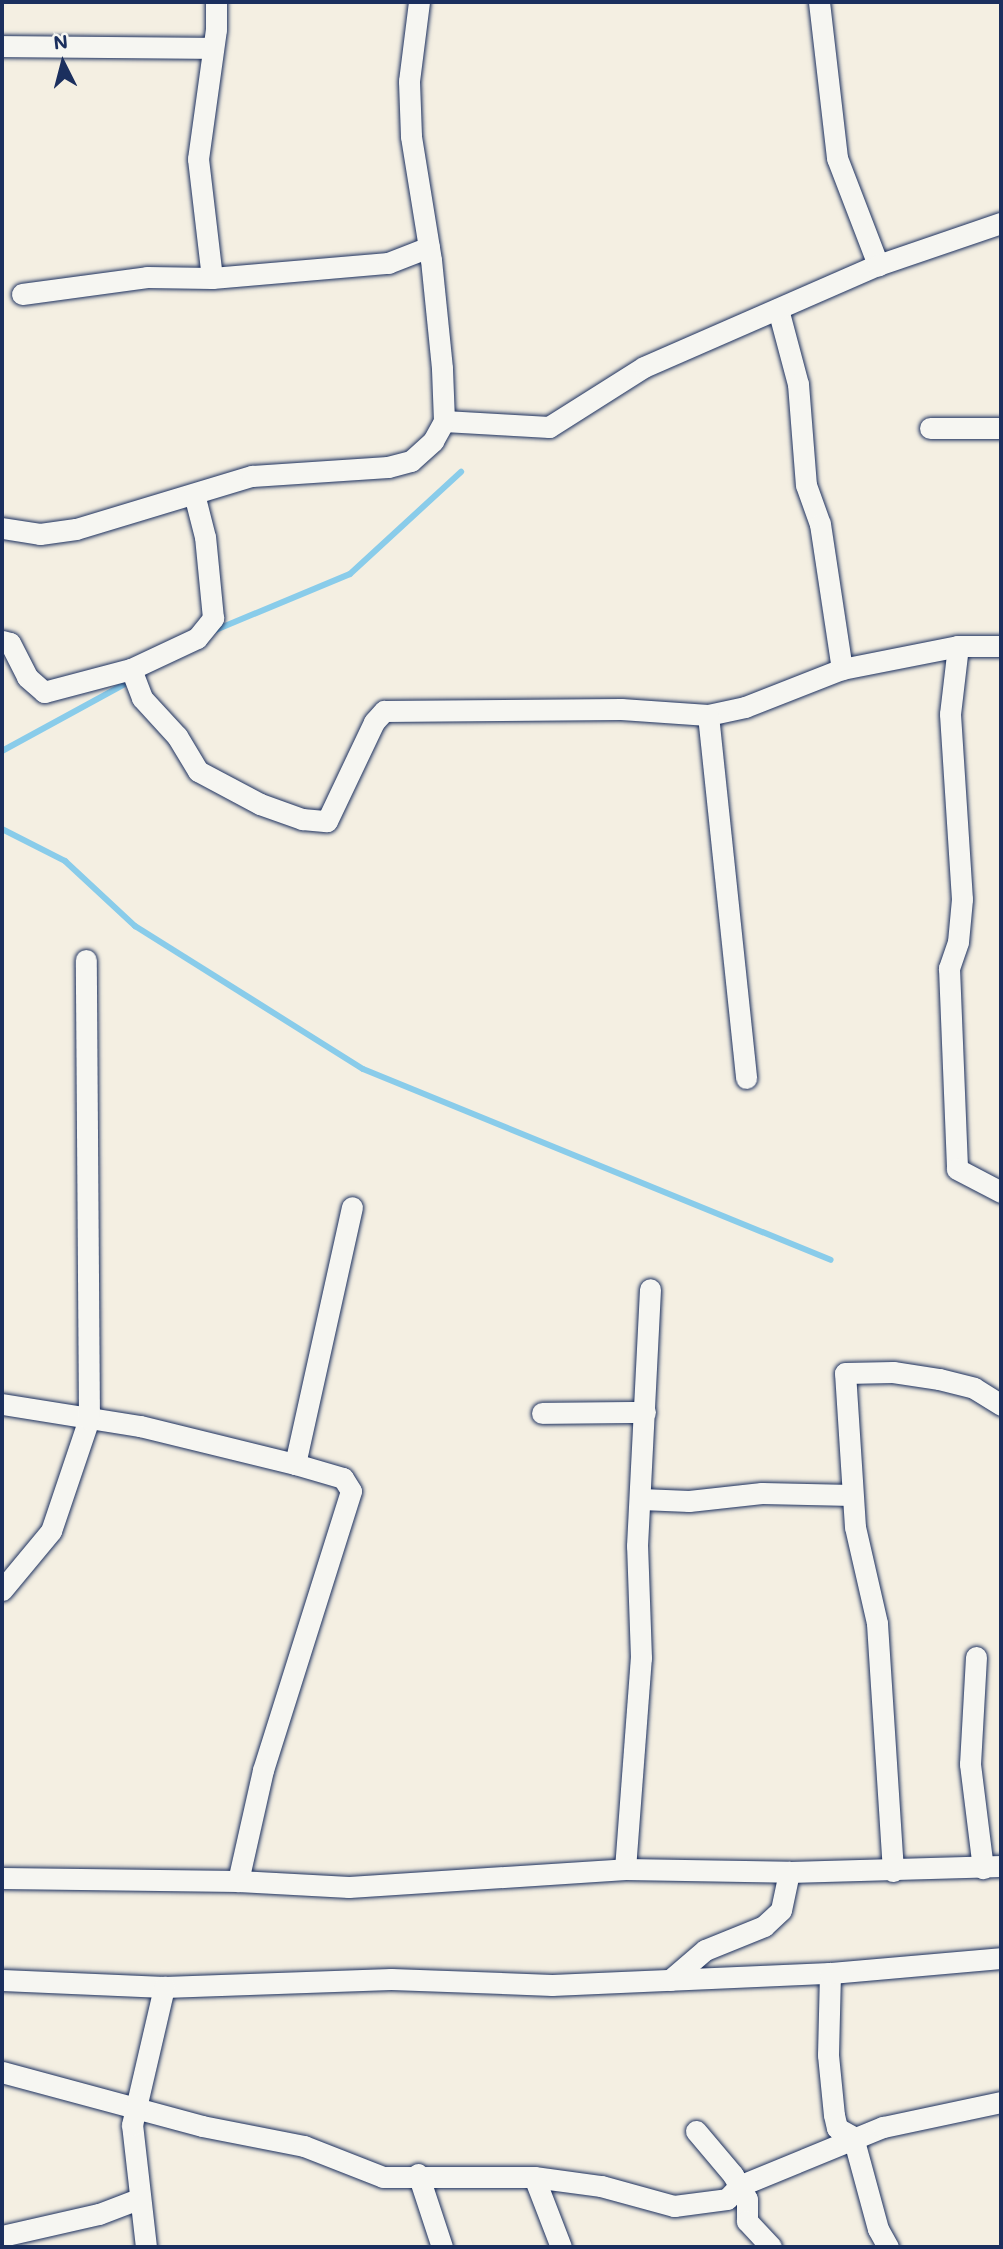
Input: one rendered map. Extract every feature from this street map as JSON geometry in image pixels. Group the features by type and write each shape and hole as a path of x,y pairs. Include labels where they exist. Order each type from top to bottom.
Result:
{"street":[{"path":"212,278 198,159 214,48 216,2"},
{"path":"2,527 40,534 76,528 284,471 368,469 411,461 433,441 444,421 429,247 411,136 411,54 419,2"},
{"path":"818,2 837,158 878,265"},
{"path":"2,46 214,48"},
{"path":"444,421 550,427 644,367 878,265 1001,223"},
{"path":"22,294 147,277 212,278 388,263 429,247"},
{"path":"778,309 798,384 806,485 820,524 842,669"},
{"path":"930,428 1001,428"},
{"path":"2,640 9,643 27,677 44,692 131,669 197,638 213,618 205,537 194,494"},
{"path":"958,646 950,715 962,899 958,942 949,968 957,1169 1001,1192"},
{"path":"131,669 142,698 177,736 198,771 260,804 302,819 327,821 373,722 384,711 621,709 708,715 745,707 842,669 958,646 1001,646"},
{"path":"708,715 747,1078"},
{"path":"2,1590 51,1531 89,1419 86,960"},
{"path":"295,1464 352,1207"},
{"path":"625,1869 641,1671 636,1582 650,1289"},
{"path":"893,1871 877,1623 852,1495 845,1374 893,1372 939,1379 974,1388 1001,1405"},
{"path":"2,1404 140,1426 295,1464 343,1478 351,1491 263,1770 238,1881"},
{"path":"542,1413 645,1412"},
{"path":"641,1499 689,1501 762,1493 852,1495"},
{"path":"2,1878 238,1881 349,1887 625,1869 789,1872 992,1867 970,1764 976,1657"},
{"path":"670,1980 705,1950 764,1926 781,1910 789,1872"},
{"path":"2,1980 164,1987 391,1979 552,1985 830,1973 1001,1958"},
{"path":"830,1973 831,2092 837,2128 853,2137 878,2230 888,2247"},
{"path":"146,2247 138,2199 134,2107 164,1987"},
{"path":"2,2072 202,2126 304,2146 383,2177 418,2174 534,2177 601,2186 674,2206 727,2199 738,2186 853,2137 1001,2102"},
{"path":"696,2131 747,2199 747,2221 771,2247"},
{"path":"418,2174 442,2247"},
{"path":"534,2177 561,2247"},
{"path":"2,2236 99,2214 138,2199"}],"waterway":[{"path":"213,631 350,574 461,472"},
{"path":"2,751 132,680"},
{"path":"2,829 65,861 135,926 363,1069 831,1260"}]}
